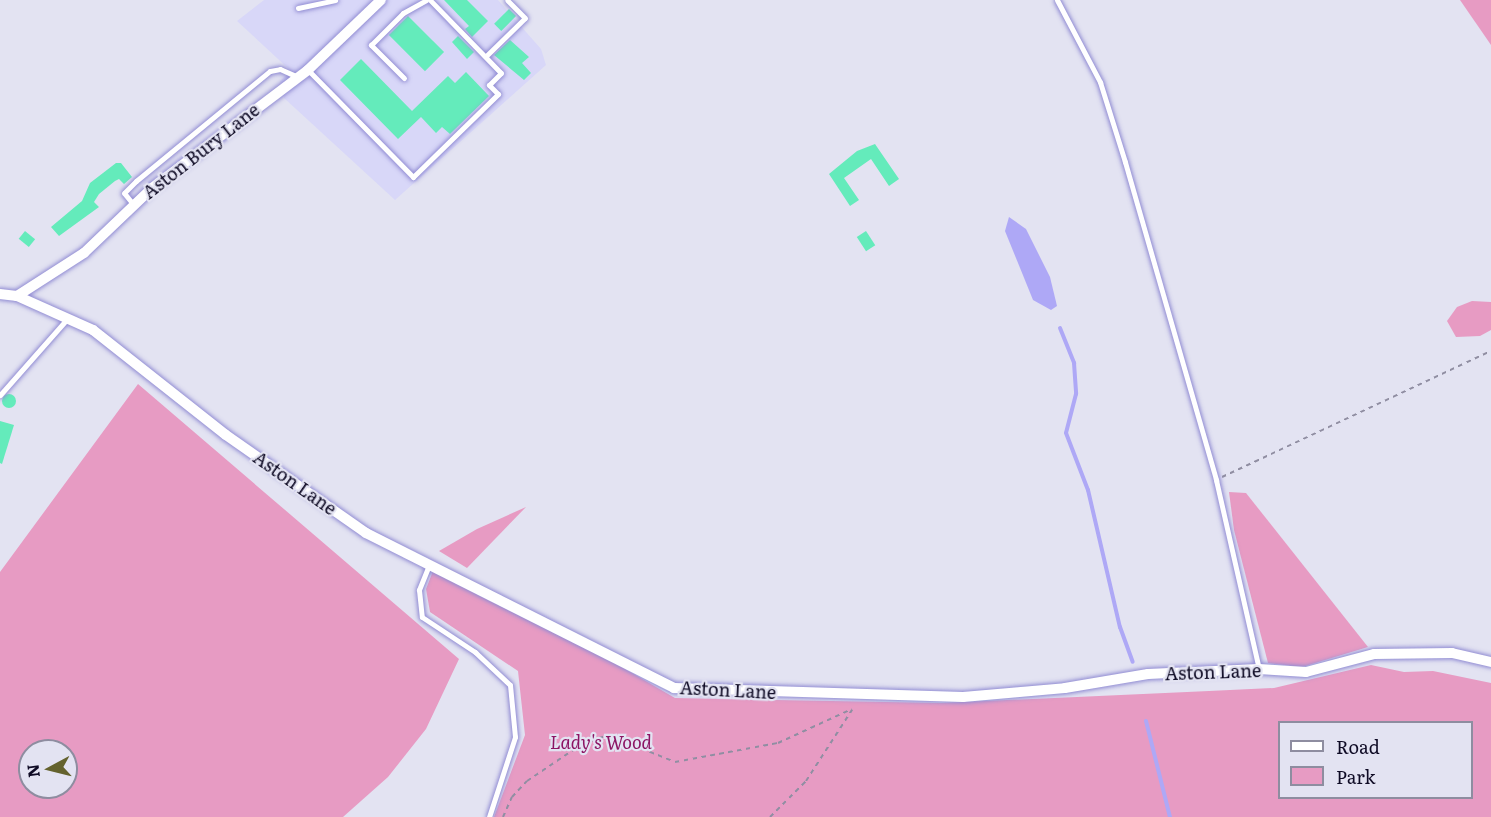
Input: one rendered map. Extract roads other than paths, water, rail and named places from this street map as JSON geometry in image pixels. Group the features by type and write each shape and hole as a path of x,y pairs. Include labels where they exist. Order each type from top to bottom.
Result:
{"street":[{"name":"Aston Bury Lane","path":"17,296 84,253 133,204 308,69 381,0"},
{"name":"Aston Lane","path":"0,294 17,296 93,330 226,435 356,526 674,688 963,697 1065,688 1148,675 1259,669 1306,672 1374,654 1452,653 1491,662"}],"lane":[{"path":"298,8 335,0"},
{"path":"308,69 413,177 498,93 489,85 501,73 428,0 403,13 371,45 404,78"},
{"path":"486,56 525,18 507,0"},
{"path":"1058,0 1100,82 1216,480 1259,669"},
{"path":"133,204 124,193 136,181 270,71 280,69 298,77"},
{"path":"0,395 68,318"},
{"path":"429,565 419,590 422,617 475,652 510,685 515,737 489,817"}],"waterway":[{"path":"1060,328 1074,363 1076,394 1066,433 1088,490 1120,627 1133,662"},
{"path":"1146,721 1170,817"}],"park label":[{"name":"Lady's Wood","path":"601,742"}]}
